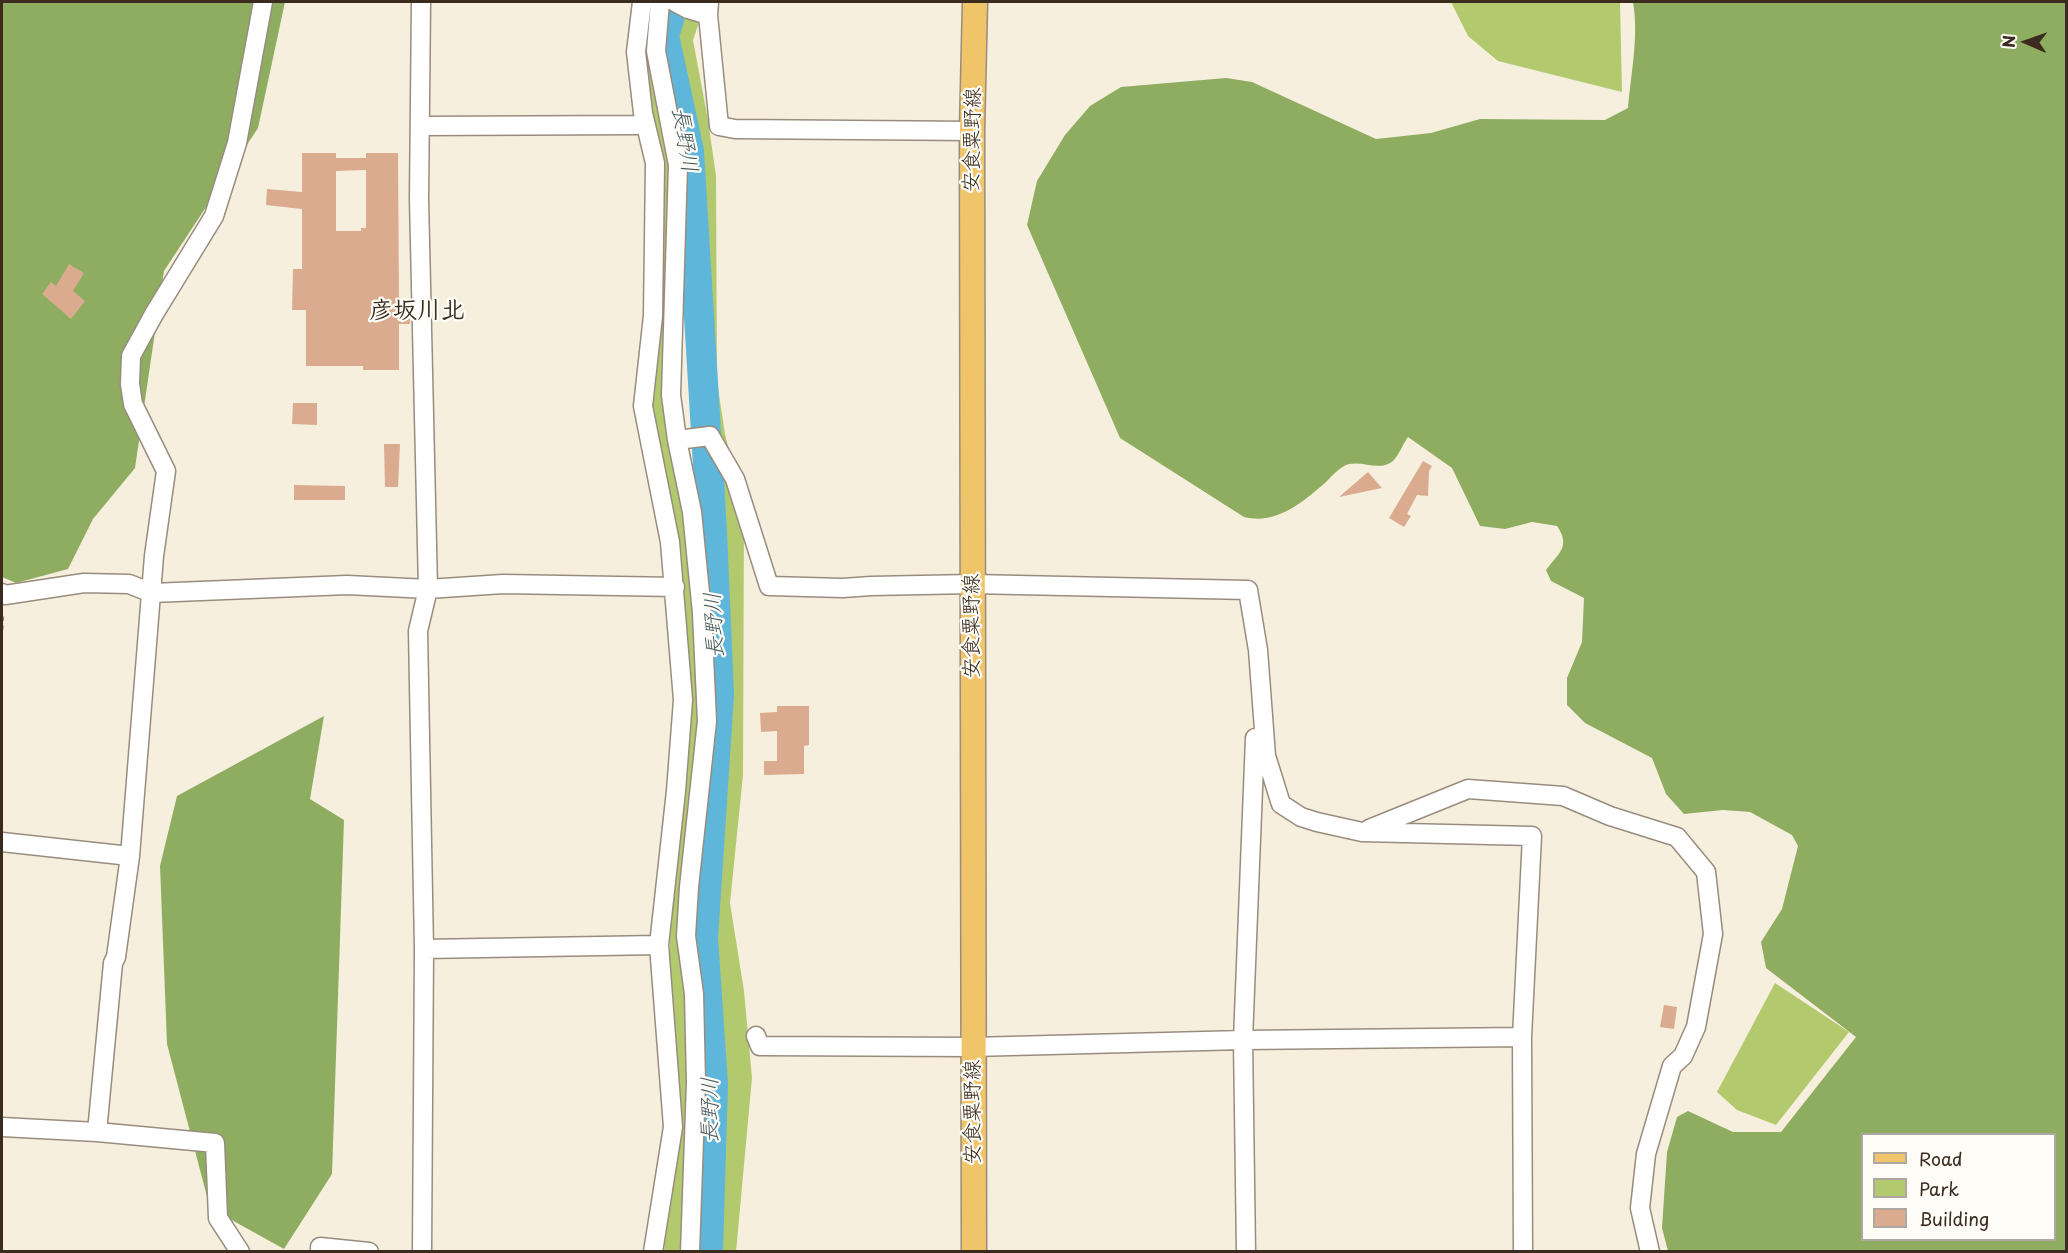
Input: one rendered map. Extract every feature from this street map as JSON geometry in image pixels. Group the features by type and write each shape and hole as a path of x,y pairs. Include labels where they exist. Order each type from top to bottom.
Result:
{"main road":[{"name":"安食粟野線","path":"974,1251 972,131 975,2"}],"street":[{"path":"97,1132 113,963 116,957 130,856 154,556 166,471 133,404 130,384 131,356 214,216 237,142 263,2"},
{"path":"420,2 419,199 428,589 418,631 424,949 422,1251"},
{"path":"642,2 636,52 643,113 655,163 653,316 643,406 670,542 683,700 676,791 659,945 673,1127 653,1251"},
{"path":"660,2 656,51 678,165 671,395 692,512 702,613 707,720 686,936 694,994 696,1082 690,1251"},
{"path":"682,5 709,8 719,126 735,129 972,131"},
{"path":"420,126 637,125"},
{"path":"679,440 710,436 735,479 769,586 843,588 972,584 1248,590 1258,650 1266,756 1281,804 1301,817 1362,832 1532,836 1522,1037 1523,1251"},
{"path":"2,593 5,595 84,583 129,584 152,593 347,585 428,589 503,584 675,587"},
{"path":"1246,1251 1243,1040 1258,650"},
{"path":"1362,832 1468,789 1563,796 1610,816 1677,837 1706,872 1713,934 1696,1027 1683,1056 1672,1066 1646,1154 1640,1208 1650,1251"},
{"path":"2,842 130,856"},
{"path":"424,949 659,945"},
{"path":"756,1036 760,1046 972,1047 1243,1040 1522,1037"},
{"path":"2,1127 97,1132 215,1143 219,1218 240,1251"},
{"path":"320,1251 320,1247 369,1251"}],"green space":[{"path":"2,2 285,2 258,128 164,271 135,468 93,519 68,569 16,583 2,577"},
{"path":"648,2 655,2 674,165 666,393 669,450 683,487 701,718 680,939 689,1046 684,1252 664,1251 675,1146 670,1051 670,872 691,712 681,551 663,486 652,412 664,219 664,160 647,99 642,59"},
{"path":"684,2 706,2 693,40 716,176 717,381 725,434 744,510 743,775 730,903 744,991 752,1078 736,1252 713,1251 721,1075 710,941 723,747 723,651 719,529 702,451 694,391 693,157 680,92 678,28"},
{"path":"1451,2 1620,2 1622,92 1498,61 1468,36"},
{"path":"1633,2 2066,2 2066,1251 1668,1251 1662,1228 1667,1152 1677,1117 1688,1111 1733,1132 1781,1132 1856,1037 1766,968 1761,942 1782,909 1798,846 1792,835 1750,812 1723,810 1684,814 1666,794 1652,758 1585,723 1567,705 1567,678 1582,642 1584,598 1551,581 1546,570 1562,549 1563,539 1557,526 1532,522 1505,529 1480,526 1452,468 1408,437 1393,461 1382,466 1350,464 1344,466 1299,504 1278,515 1256,519 1244,517 1120,438 1027,225 1037,181 1065,135 1090,106 1121,87 1226,78 1252,82 1376,139 1431,133 1480,119 1605,120 1628,108 1635,41"},
{"path":"324,716 310,799 344,820 332,1174 284,1249 210,1208 167,1044 160,866 177,796"},
{"path":"1775,983 1849,1032 1776,1125 1737,1110 1717,1092"}],"building":[{"path":"302,153 336,153 336,158 366,158 366,153 398,153 399,302 410,302 410,324 399,324 399,370 363,370 363,366 306,366 306,310 292,310 293,269 302,269 302,209 266,205 267,189 302,192","holes":["366,170 366,228 361,228 361,231 336,231 336,171"]},
{"path":"69,264 84,273 73,291 85,301 71,319 42,294 51,282 56,286"},
{"path":"293,403 317,403 317,425 292,424"},
{"path":"384,444 400,444 398,487 385,487"},
{"path":"1423,461 1432,466 1429,471 1428,496 1417,495 1407,514 1411,516 1404,527 1389,518"},
{"path":"1368,472 1382,488 1339,497"},
{"path":"294,485 345,486 345,500 294,500"},
{"path":"777,706 809,706 809,745 804,746 804,774 764,775 764,761 777,761 777,731 761,732 760,713 777,712"},
{"path":"1664,1005 1677,1007 1674,1029 1660,1027"}],"waterway":[{"name":"長野川","path":"674,2 664,36 689,151 712,531 719,695 703,938 713,1084 708,1252"}],"district":[{"name":"彦坂川北","path":"417,311"}]}
